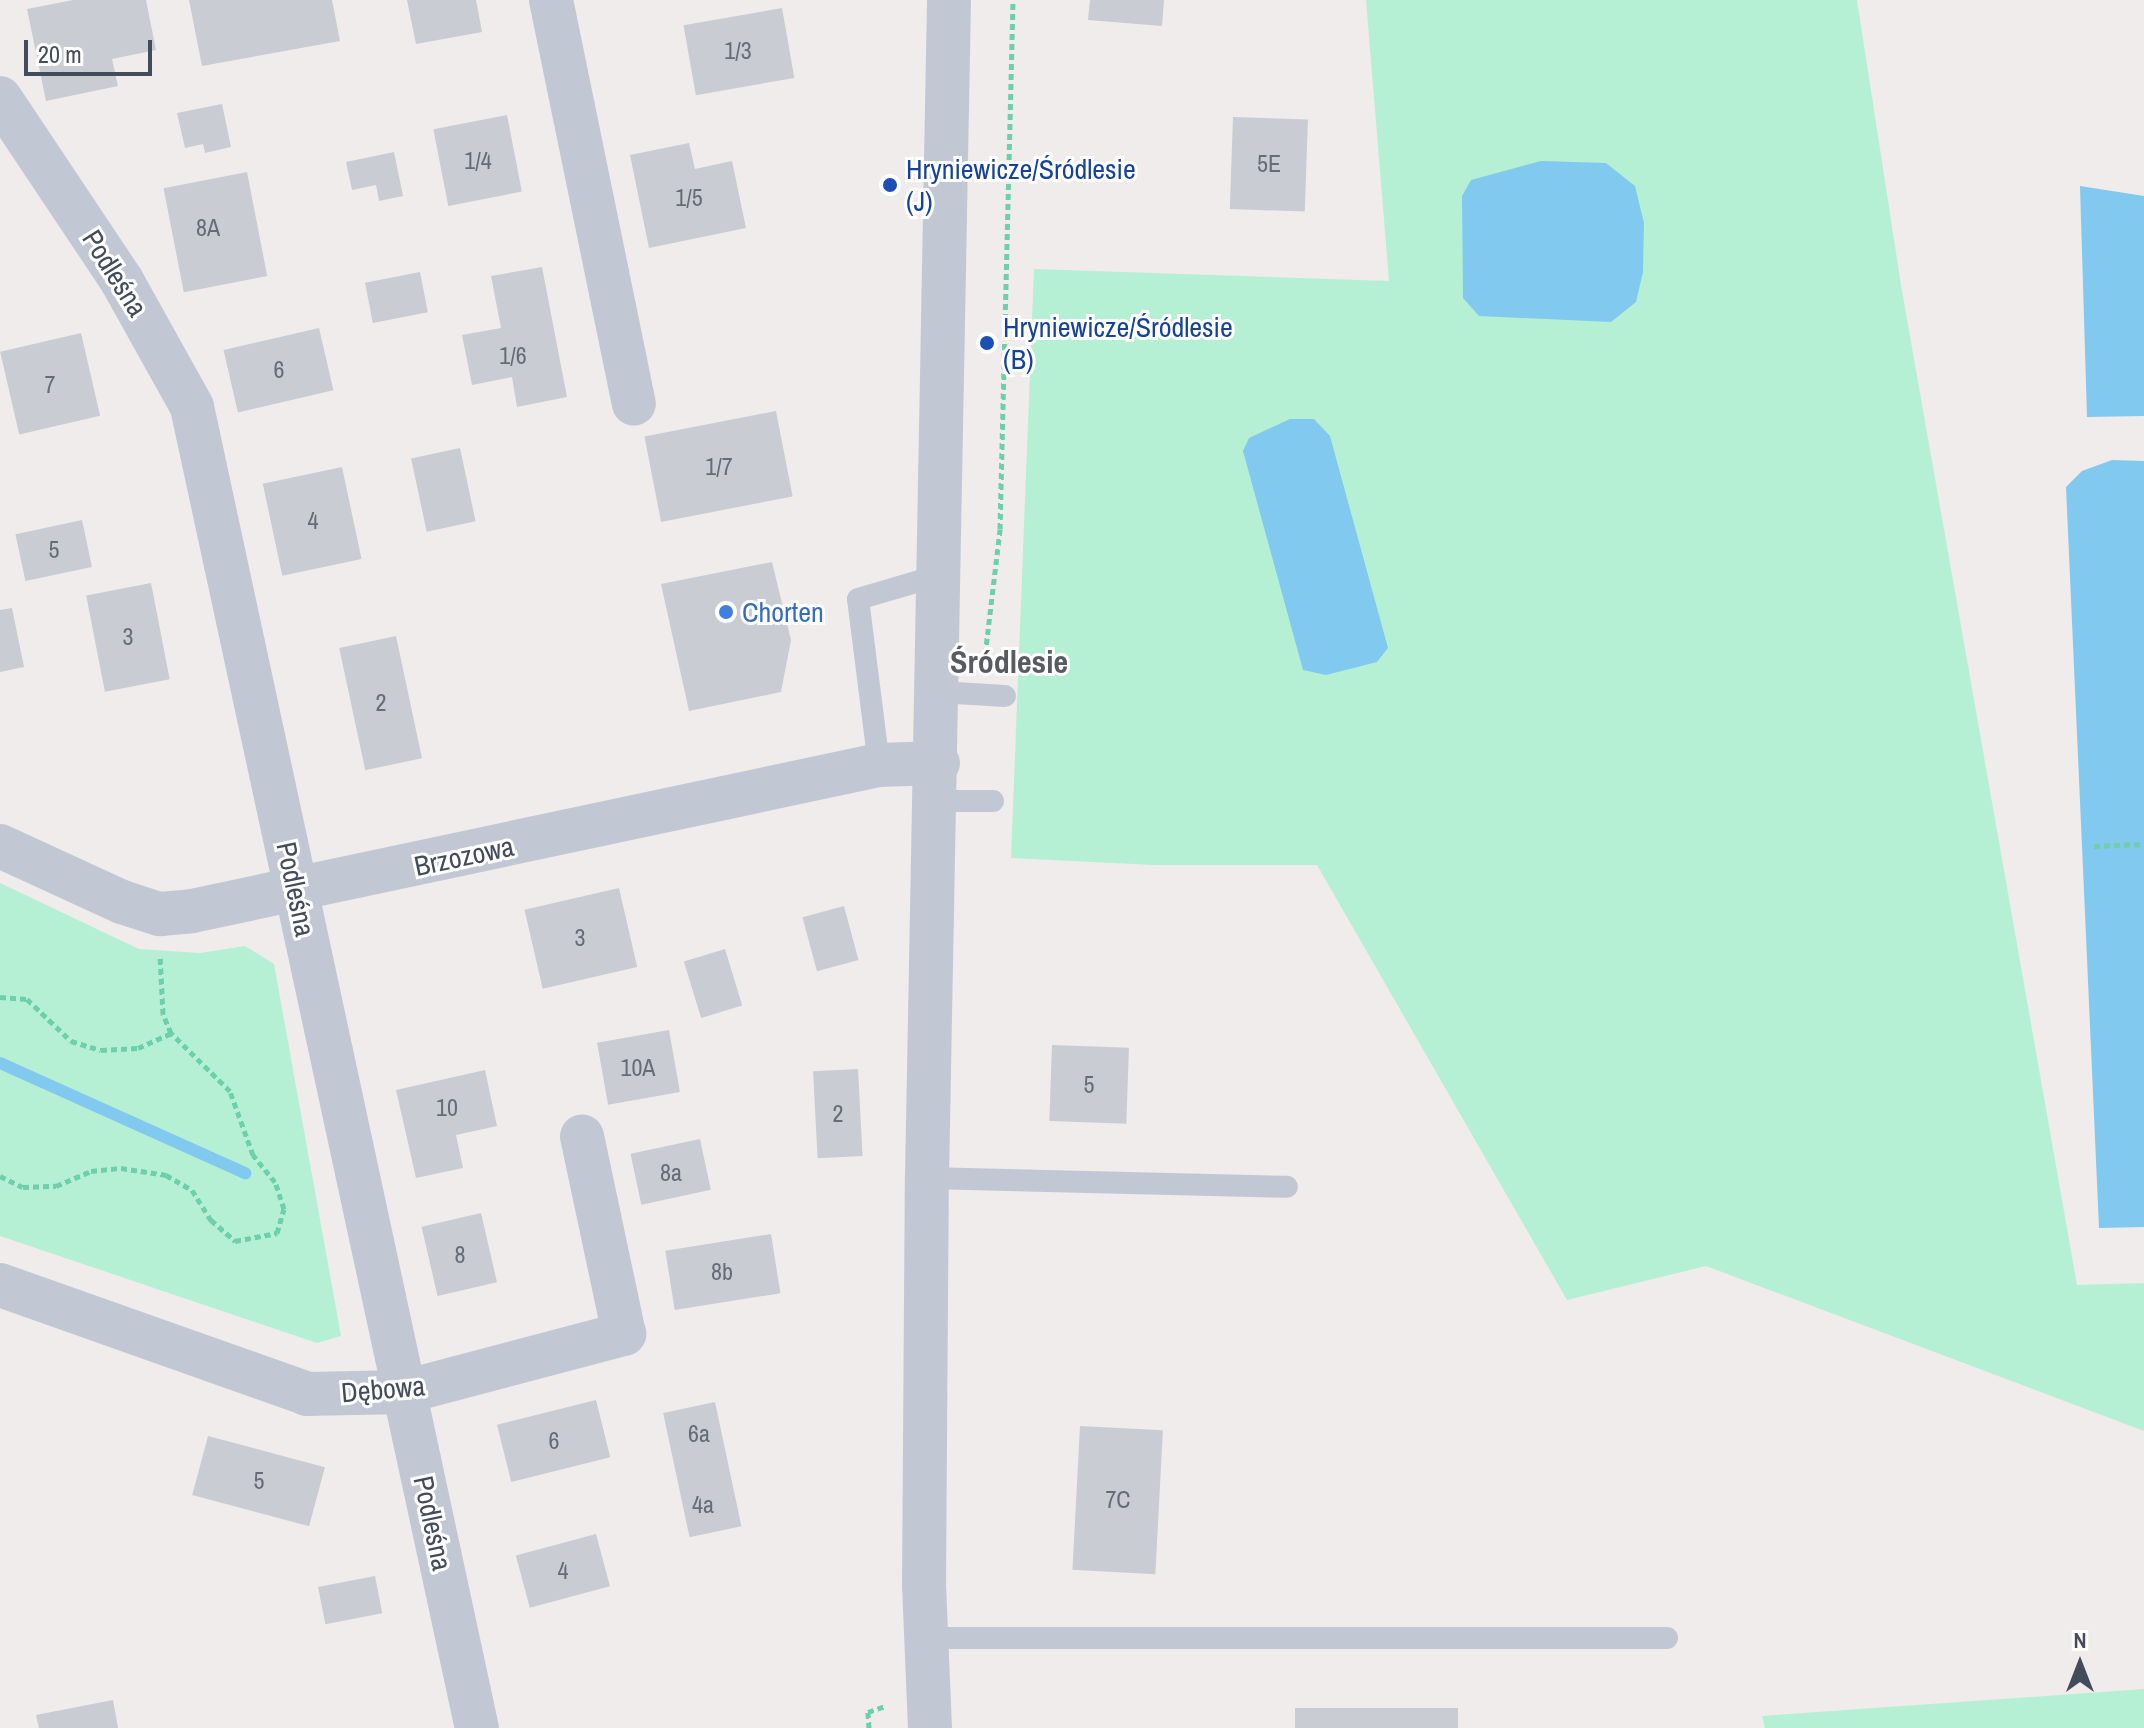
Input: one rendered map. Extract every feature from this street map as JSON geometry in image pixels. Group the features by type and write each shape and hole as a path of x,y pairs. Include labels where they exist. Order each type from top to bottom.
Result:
{"street":[{"path":"551,0 634,404"},
{"path":"930,1728 924,1638 927,1178 939,692 949,0"},
{"name":"Podleśna","path":"0,98 122,281 192,407 477,1728"},
{"name":"Brzozowa","path":"0,846 122,902 160,914 297,892 879,765 937,782"},
{"name":"Dębowa","path":"0,1285 307,1394 404,1392 624,1334 582,1136"}],"lane":[{"path":"879,765 858,599 940,575"},
{"path":"939,692 1005,696"},
{"path":"937,782 993,801"},
{"path":"927,1178 1287,1187"},
{"path":"924,1638 1667,1638"}],"path":[{"path":"2094,846 2144,844"},
{"path":"0,1176 23,1187 56,1186 91,1171 121,1168 166,1175 192,1190 211,1220 235,1241 277,1233 284,1209 275,1182 253,1155 230,1091 171,1033 161,999 160,914"},
{"path":"0,997 27,999 71,1041 101,1050 138,1048 171,1033"}],"green space":[{"path":"1366,0 1857,0 1901,285 2077,1285 2144,1283 2144,1431 1706,1266 1567,1300 1317,865 1154,865 1011,858 1034,269 1389,281"},
{"path":"0,883 139,949 200,953 245,946 274,964 341,1336 317,1343 0,1236"},
{"path":"2144,1689 2144,1728 1765,1728 1762,1716"}],"water":[{"path":"1541,161 1606,163 1635,186 1644,223 1643,272 1636,302 1611,322 1479,316 1463,298 1462,196 1471,180"},
{"path":"2080,186 2144,196 2144,416 2087,417"},
{"path":"1290,419 1314,419 1330,436 1388,648 1377,662 1326,675 1303,670 1243,451 1249,438"},
{"path":"2112,460 2144,461 2144,1227 2099,1228 2066,487 2082,471"}],"building":[{"path":"73,0 146,0 156,50 112,59 118,86 46,101 27,9"},
{"path":"189,0 332,0 340,41 202,66"},
{"path":"407,0 476,0 482,32 416,44"},
{"path":"1090,0 1164,0 1162,26 1088,20"},
{"path":"782,8 794,78 696,95 684,25"},
{"path":"222,104 231,147 205,153 203,144 185,148 177,113"},
{"path":"507,115 522,192 448,206 433,129"},
{"path":"1233,117 1308,120 1305,212 1230,209"},
{"path":"689,143 695,169 732,161 746,228 649,248 630,155"},
{"path":"394,152 403,196 379,201 376,185 352,190 346,162"},
{"path":"247,172 267,276 184,292 164,188"},
{"path":"542,267 567,397 517,407 512,377 472,385 462,335 501,328 491,276"},
{"path":"420,272 428,312 373,323 365,283"},
{"path":"319,328 333,390 238,412 224,350"},
{"path":"81,333 100,416 19,434 0,352"},
{"path":"776,411 793,496 661,522 644,437"},
{"path":"460,448 476,521 427,532 411,458"},
{"path":"342,467 362,559 282,576 263,484"},
{"path":"82,520 92,567 25,581 15,534"},
{"name":"Chorten","path":"772,562 791,640 781,692 689,711 661,584"},
{"path":"151,583 170,679 105,692 86,596"},
{"path":"12,608 24,667 0,672 0,610"},
{"path":"396,636 422,758 365,770 339,648"},
{"path":"619,888 637,967 543,989 524,910"},
{"path":"844,906 858,960 817,971 802,917"},
{"path":"725,949 742,1005 701,1018 684,962"},
{"path":"669,1030 680,1092 608,1105 597,1043"},
{"path":"1052,1045 1129,1048 1126,1124 1049,1121"},
{"path":"858,1069 863,1156 818,1158 813,1071"},
{"path":"485,1070 497,1126 456,1135 463,1168 416,1178 396,1090"},
{"path":"700,1139 711,1190 641,1205 631,1154"},
{"path":"481,1213 497,1282 438,1296 422,1227"},
{"path":"771,1234 780,1293 675,1310 665,1251"},
{"path":"596,1400 610,1457 511,1482 497,1425"},
{"path":"715,1402 741,1526 690,1537 663,1413"},
{"path":"1080,1426 1163,1430 1155,1574 1072,1570"},
{"path":"208,1436 325,1467 309,1526 192,1495"},
{"path":"596,1534 610,1586 530,1608 516,1555"},
{"path":"375,1576 382,1613 325,1624 318,1587"},
{"path":"113,1700 118,1728 39,1728 36,1715"},
{"path":"1295,1708 1458,1708 1458,1728 1295,1728"}],"waterway":[{"path":"0,1063 245,1173"}],"place":[{"name":"Hryniewicze/Śródlesie (J)","path":"890,185"},
{"name":"Hryniewicze/Śródlesie (B)","path":"987,343"},
{"name":"Chorten","path":"726,612"}],"district":[{"name":"Śródlesie","path":"1009,662"}]}
